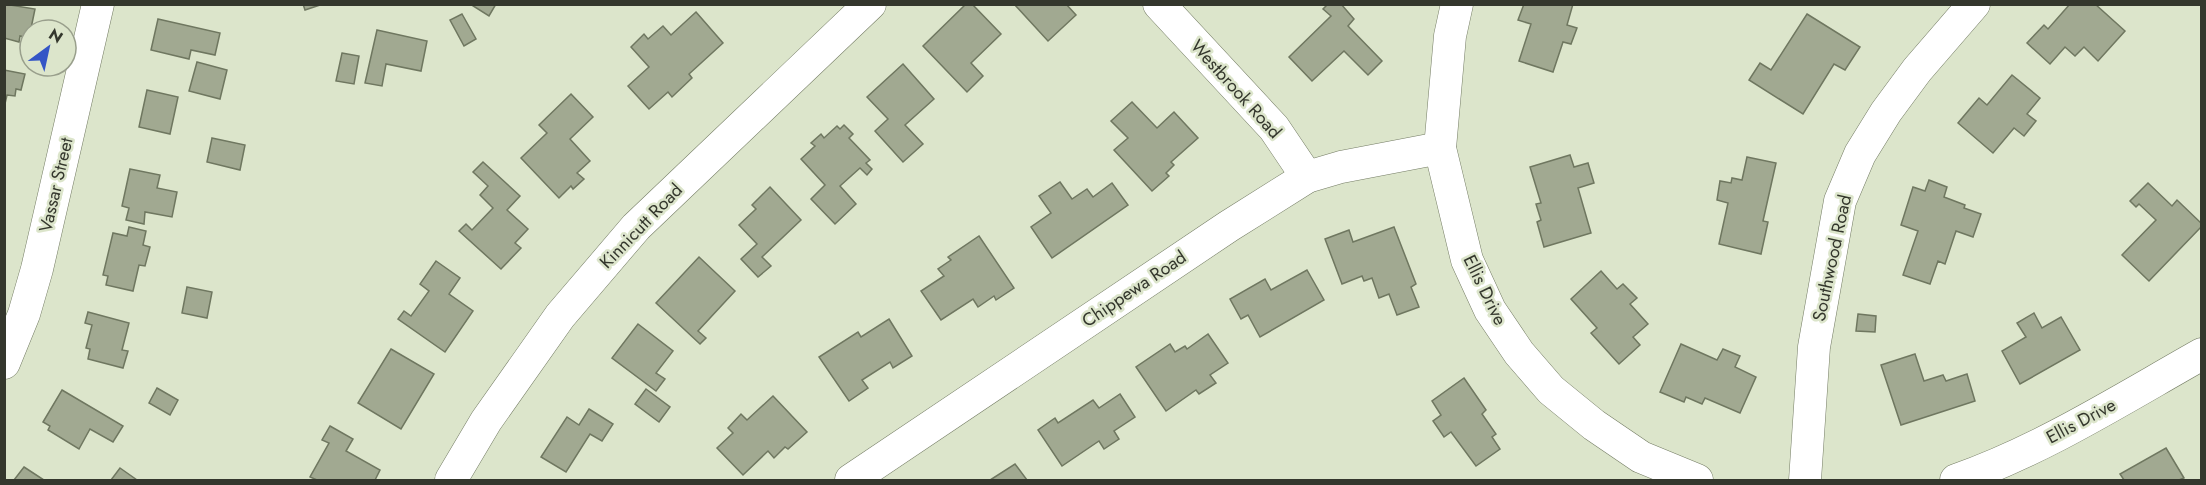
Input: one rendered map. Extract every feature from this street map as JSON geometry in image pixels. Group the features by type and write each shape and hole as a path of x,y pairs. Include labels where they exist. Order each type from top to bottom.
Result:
{"street":[{"name":"Vassar Street","path":"4,363 24,314 37,269 98,4"},
{"name":"Kinnicutt Road","path":"451,480 486,421 560,316 636,227 870,4"},
{"name":"Westbrook Road","path":"1159,4 1274,128 1307,177"},
{"name":"Ellis Drive","path":"1457,4 1449,46 1440,148 1467,260 1490,310 1519,353 1551,390 1593,425 1641,457 1697,480"},
{"name":"Southwood Road","path":"1805,480 1814,347 1840,201 1860,154 1886,112 1917,70 1974,4"},
{"name":"Chippewa Road","path":"851,480 1132,290 1307,177 1341,167 1440,148"},
{"name":"Ellis Drive","path":"1956,480 1991,468 2026,465 2106,408 2202,354"}],"building":[{"path":"4,4 35,9 33,18 18,18 18,42 4,38"},
{"path":"303,4 323,4 305,10"},
{"path":"470,4 496,4 489,16"},
{"path":"966,4 972,4 1001,34 971,63 983,76 967,92 923,46"},
{"path":"1014,4 1066,4 1076,15 1048,41"},
{"path":"1328,4 1341,4 1354,19 1348,26 1382,61 1368,75 1344,51 1312,81 1289,57 1331,16 1323,9"},
{"path":"1524,4 1573,4 1567,25 1577,28 1571,44 1563,42 1553,72 1519,61 1531,24 1518,20"},
{"path":"2070,4 2095,4 2125,31 2098,61 2084,47 2075,56 2065,47 2050,64 2027,43 2044,25 2048,29"},
{"path":"696,12 723,43 689,74 692,78 672,97 668,92 649,109 628,86 649,67 631,47 644,34 648,39 663,26 671,35"},
{"path":"462,14 476,39 464,46 450,20"},
{"path":"1807,14 1860,47 1845,70 1834,64 1803,114 1749,80 1760,63 1771,70"},
{"path":"158,19 220,33 215,55 191,50 189,59 151,50"},
{"path":"377,30 427,41 421,71 386,64 382,86 365,83"},
{"path":"342,53 359,56 354,84 336,81"},
{"path":"197,62 227,70 220,99 189,91"},
{"path":"903,64 934,99 905,125 923,144 903,162 875,131 888,119 867,97"},
{"path":"4,70 18,73 18,78 24,78 21,90 16,89 15,96 7,95 4,108"},
{"path":"2012,75 2040,98 2027,114 2036,121 2024,136 2014,128 1993,153 1958,123 1979,98 1987,105"},
{"path":"147,90 178,97 170,134 139,127"},
{"path":"571,94 593,117 570,139 590,161 577,173 584,179 573,189 571,186 559,198 521,158 547,133 539,125"},
{"path":"1132,102 1157,128 1174,112 1198,138 1171,162 1174,165 1166,173 1169,176 1152,191 1114,150 1128,138 1111,121"},
{"path":"844,125 853,134 849,138 870,160 866,163 872,169 867,175 860,168 840,186 856,204 835,224 811,199 825,185 801,159 815,146 811,143 821,134 824,138 837,126 840,129"},
{"path":"212,138 245,145 240,170 207,162"},
{"path":"1570,155 1574,167 1588,163 1594,183 1578,188 1591,233 1544,247 1537,222 1541,220 1536,204 1541,203 1530,167"},
{"path":"1747,157 1776,163 1763,221 1768,222 1761,254 1719,244 1728,203 1717,200 1720,181 1731,183 1732,178 1742,180"},
{"path":"483,162 520,196 507,210 528,229 515,243 521,248 501,269 459,231 466,224 472,230 493,208 480,195 488,186 473,172"},
{"path":"130,169 160,175 157,188 177,192 172,217 145,212 144,224 126,220 129,208 122,206"},
{"path":"1929,180 1947,187 1944,197 1981,214 1973,237 1956,231 1945,264 1938,261 1930,284 1903,275 1918,231 1901,225 1913,187 1925,191"},
{"path":"1060,182 1072,199 1087,189 1093,197 1112,183 1128,205 1052,258 1031,227 1051,213 1039,196"},
{"path":"2148,183 2172,206 2177,200 2202,224 2149,281 2122,255 2156,220 2139,204 2136,207 2130,201"},
{"path":"770,187 801,220 762,257 771,266 758,277 741,259 757,244 739,225 756,209 752,205"},
{"path":"129,227 146,231 143,245 150,247 145,266 139,265 133,291 106,285 108,276 103,275 113,233 127,236"},
{"path":"1394,227 1416,284 1411,287 1419,307 1397,315 1389,294 1379,298 1372,278 1364,281 1362,276 1342,284 1325,239 1349,230 1353,242"},
{"path":"979,236 1014,288 996,300 994,296 978,307 973,299 941,320 921,291 944,276 938,269 951,260 948,257"},
{"path":"699,257 735,291 698,331 706,338 700,344 656,303"},
{"path":"436,261 460,278 449,294 473,311 445,352 398,319 404,311 411,316 429,291 420,284"},
{"path":"1307,270 1324,300 1260,337 1248,315 1241,319 1230,299 1265,279 1271,290"},
{"path":"1601,271 1617,289 1623,284 1637,298 1630,304 1648,324 1633,337 1640,345 1619,364 1591,333 1597,328 1571,299"},
{"path":"187,287 212,292 207,318 182,313"},
{"path":"88,312 129,323 122,350 128,351 123,368 88,359 90,349 86,348 92,325 85,323"},
{"path":"2034,313 2042,328 2061,317 2080,350 2020,384 2002,351 2026,337 2017,323"},
{"path":"1858,314 1876,316 1875,332 1856,331"},
{"path":"889,319 912,356 893,368 890,362 862,380 868,388 849,401 819,357 858,332 861,337"},
{"path":"638,324 673,351 656,373 665,379 656,391 612,358"},
{"path":"1208,334 1228,363 1210,375 1216,383 1199,394 1196,390 1166,411 1136,367 1170,344 1175,352 1185,346 1187,349"},
{"path":"1681,344 1717,360 1723,349 1740,356 1735,367 1756,377 1740,413 1705,398 1702,404 1686,397 1684,402 1660,392"},
{"path":"391,349 434,374 401,429 358,403"},
{"path":"1915,354 1924,381 1943,375 1946,381 1967,374 1975,401 1901,425 1881,365"},
{"path":"1464,378 1486,410 1482,414 1496,434 1492,437 1500,449 1476,466 1451,432 1444,437 1433,421 1441,415 1432,401"},
{"path":"157,388 178,400 170,415 149,403"},
{"path":"646,389 670,407 659,422 635,404"},
{"path":"62,390 123,426 113,442 90,429 79,449 48,430 50,426 43,422"},
{"path":"1120,394 1135,417 1114,431 1119,439 1104,449 1099,441 1062,466 1038,430 1055,418 1058,423 1093,400 1099,408"},
{"path":"773,396 807,432 788,449 785,447 774,458 768,451 743,475 717,448 733,433 728,428 741,414 747,420"},
{"path":"589,409 613,424 602,441 590,434 566,472 541,457 567,417 579,425"},
{"path":"330,426 353,439 346,451 380,470 375,480 317,480 310,477 329,443 322,440"},
{"path":"2166,448 2184,478 2179,480 2124,480 2120,474"},
{"path":"1015,464 1027,480 990,480"},
{"path":"24,467 44,480 14,480"},
{"path":"120,468 137,480 111,480"}]}
